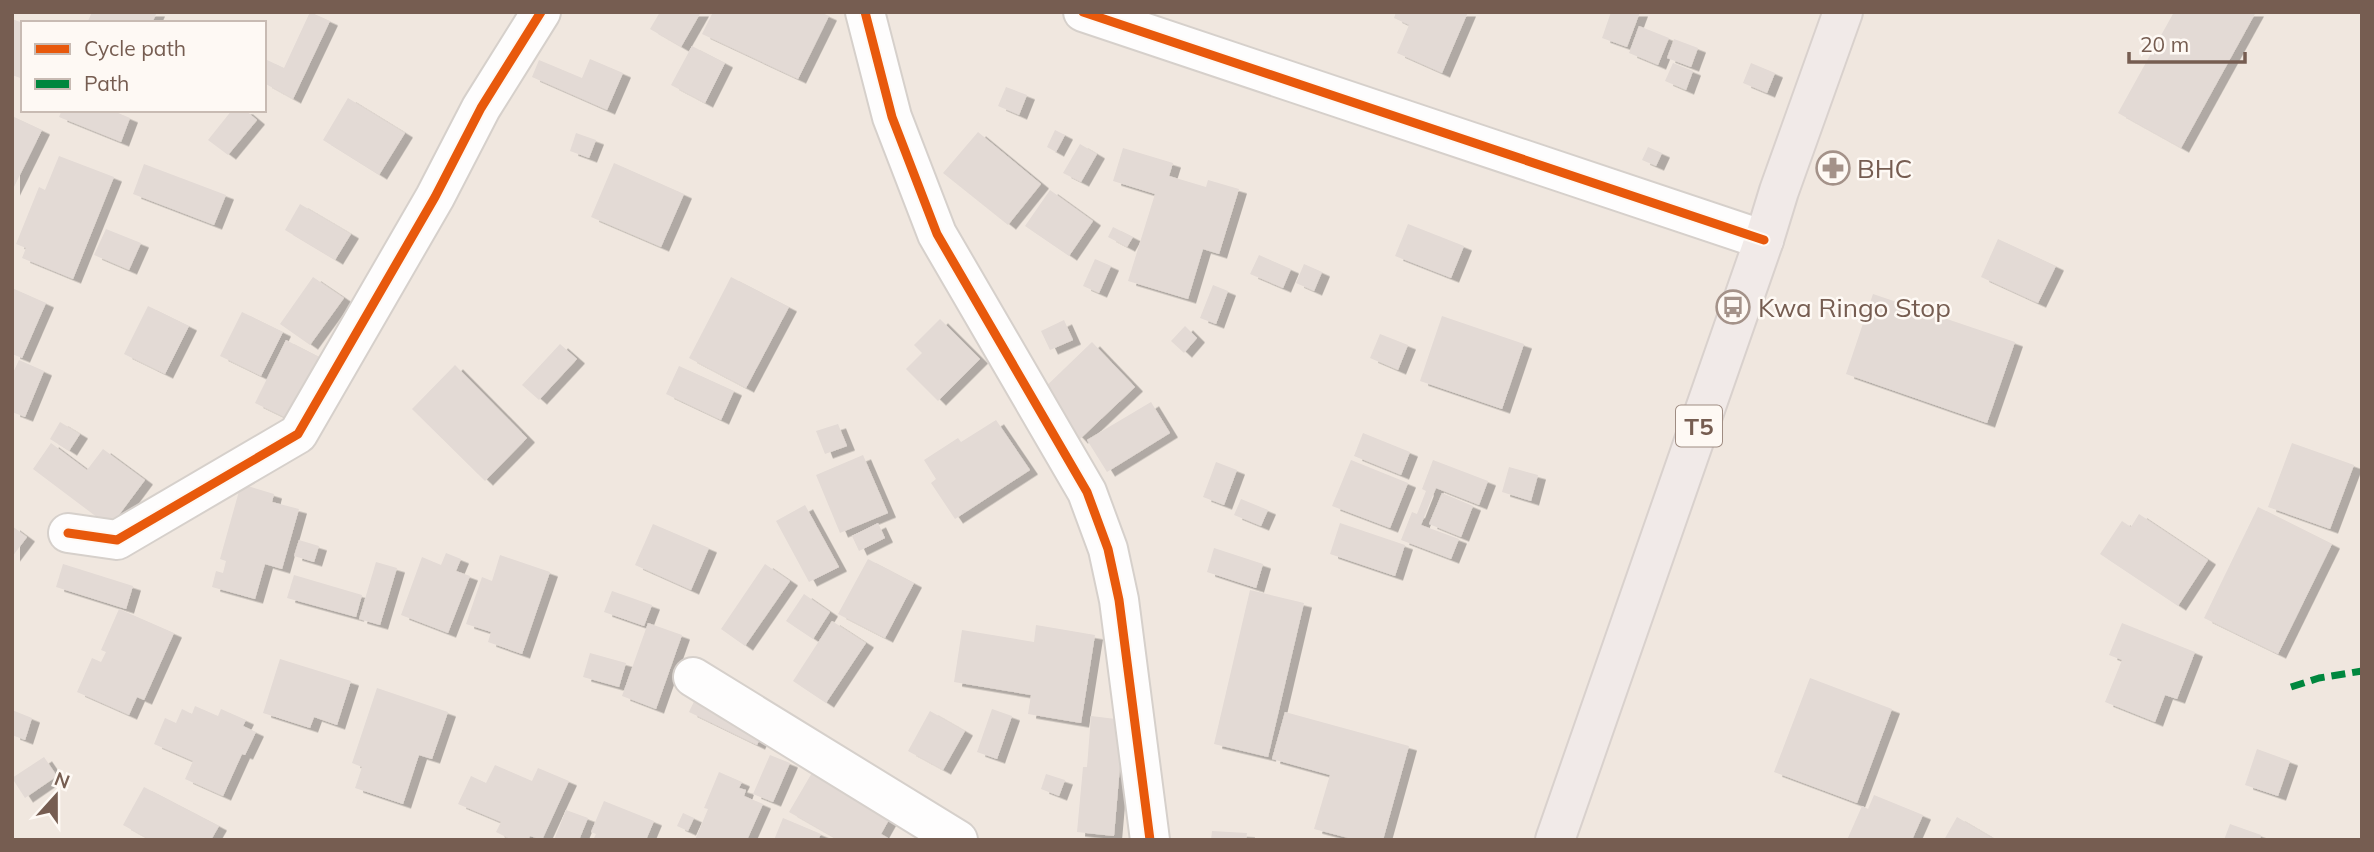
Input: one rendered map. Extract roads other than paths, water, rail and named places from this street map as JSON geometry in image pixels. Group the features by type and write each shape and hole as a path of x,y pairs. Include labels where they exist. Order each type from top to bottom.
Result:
{"highway":[{"name":"T5","path":"1555,840 1843,12"}],"street":[{"path":"68,533 117,540 298,433 435,197 481,108 541,12"},
{"path":"865,12 892,117 937,234 1087,492 1108,549 1119,600 1150,840"},
{"path":"1083,12 1764,240"},
{"path":"693,677 958,840"}],"place":[{"name":"BHC","path":"1833,168"},
{"name":"Kwa Ringo Stop","path":"1733,307"}]}
